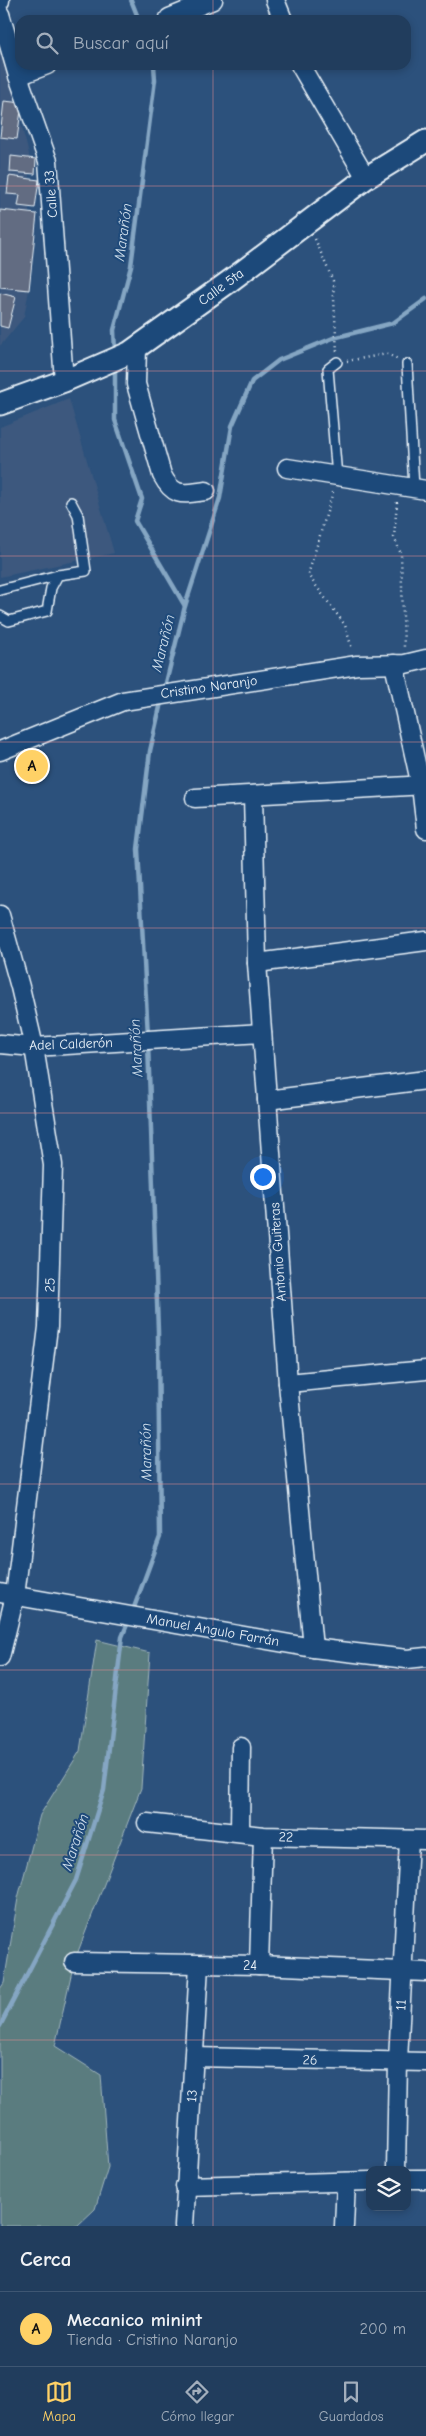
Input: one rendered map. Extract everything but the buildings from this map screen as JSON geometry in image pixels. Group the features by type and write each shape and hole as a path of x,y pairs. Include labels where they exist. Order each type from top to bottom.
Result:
{"street":[{"path":"176,15 213,0"},
{"path":"275,0 281,15"},
{"name":"Calle 33","path":"0,14 15,66"},
{"name":"Calle 33","path":"16,70 48,161 64,381"},
{"path":"18,76 34,70"},
{"path":"303,70 366,178"},
{"name":"Calle 5ta","path":"0,404 64,381 133,350 230,281 366,178 426,141"},
{"path":"133,350 136,384 162,476 168,488 180,494 206,491"},
{"path":"287,468 413,488"},
{"name":"Cristino Naranjo","path":"0,751 123,700 357,665 399,664 426,659"},
{"path":"399,664 423,786 426,829"},
{"path":"195,798 423,786"},
{"name":"Antonio Guiteras","path":"253,795 256,963 288,1383 313,1648"},
{"name":"25","path":"0,915 34,1047 53,1165 48,1327 7,1594 0,1657"},
{"path":"256,963 426,941"},
{"name":"Adel Calderón","path":"0,1044 34,1047 262,1033"},
{"path":"267,1100 426,1080"},
{"path":"288,1383 426,1370"},
{"name":"Manuel Angulo Farrán","path":"7,1594 313,1648 407,1659 426,1657"},
{"path":"240,1833 241,1747"},
{"name":"22","path":"147,1823 263,1836 417,1840"},
{"path":"259,1965 263,1836"},
{"name":"11","path":"396,2166 402,1972 417,1840"},
{"name":"24","path":"74,1962 259,1965 426,1972"},
{"name":"13","path":"184,2226 199,1965"},
{"name":"26","path":"194,2057 426,2062"},
{"path":"411,2179 426,2179"},
{"path":"185,2186 366,2180"},
{"path":"344,2226 346,2182"}],"lane":[{"path":"337,362 328,370 337,477"},
{"path":"407,364 413,488"},
{"path":"0,590 58,575 86,571 78,515 71,502"},
{"path":"0,616 9,621 47,611 50,588 58,575"}],"path":[{"path":"307,222 333,281 337,362 387,354 407,364"},
{"path":"337,477 308,575 345,624 357,665"},
{"path":"399,664 401,554 394,537 413,488"}],"shaded area":[{"path":"0,45 29,154 29,290 24,317 0,346"},
{"path":"69,399 114,553 0,577 0,427"}],"green space":[{"path":"97,1640 150,1653 141,1788 74,1962 55,2046 101,2075 108,2167 95,2209 77,2226 0,2226 0,1989 4,1983 18,1898 40,1815 80,1751"}],"waterway":[{"name":"Marañón","path":"131,0 137,15"},
{"name":"Marañón","path":"115,352 114,330 131,266 155,80 154,70"},
{"path":"185,606 220,498 232,426 252,381 279,360 333,338 393,323 426,299"},
{"name":"Marañón","path":"115,365 115,420 142,499 135,521 185,606 164,691"},
{"name":"Marañón","path":"148,1036 138,849 150,751 162,698"},
{"name":"Marañón","path":"132,1613 160,1537 158,1331 148,1043"},
{"name":"Marañón","path":"0,2026 76,1880 104,1790 122,1637 129,1620"}],"place":[{"name":"Mecanico minint","path":"32,766"}]}
